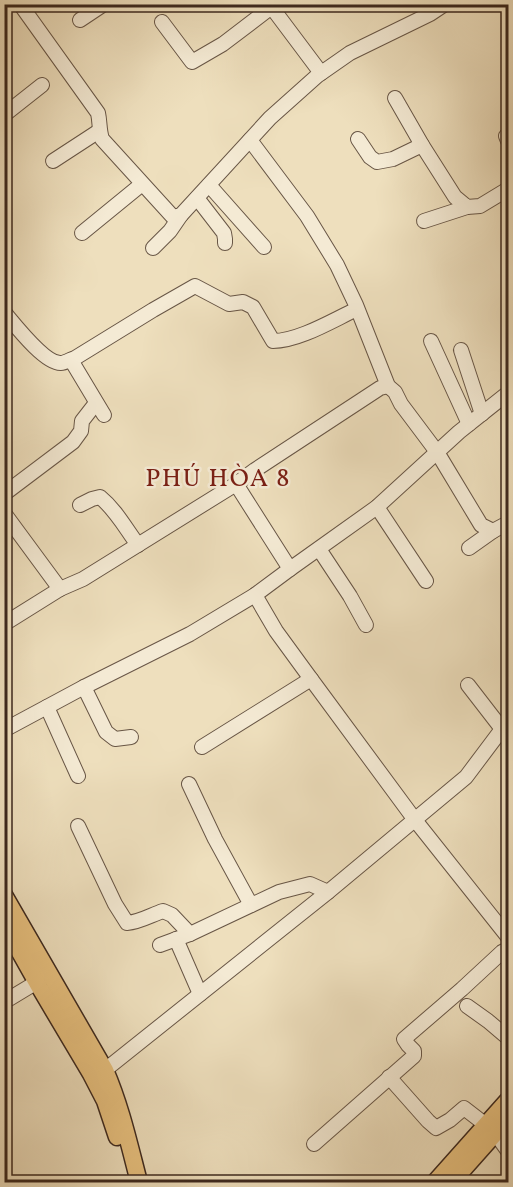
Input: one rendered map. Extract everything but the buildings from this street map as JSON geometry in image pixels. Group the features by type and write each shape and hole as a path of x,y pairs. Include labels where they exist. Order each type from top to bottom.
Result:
{"main road":[{"path":"4,895 105,1070 116,1095 139,1182"},
{"path":"4,924 92,1074 105,1101 127,1182"},
{"path":"452,1182 491,1129 508,1100"},
{"path":"435,1182 491,1129 508,1119"}],"street":[{"path":"20,4 98,113 102,139 173,217 181,215"},
{"path":"80,20 104,4"},
{"path":"153,248 270,118 321,73 350,53 430,14 445,4"},
{"path":"162,22 192,62 223,44 269,9 273,9 321,73"},
{"path":"4,115 42,85"},
{"path":"395,98 455,197 467,207"},
{"path":"53,161 99,131"},
{"path":"358,139 370,157 377,162 393,159 422,145"},
{"path":"250,140 307,216 337,265 388,386 395,392 401,404 437,452 481,525 493,531"},
{"path":"82,233 142,184"},
{"path":"209,185 264,247"},
{"path":"424,221 467,207 480,206 508,189"},
{"path":"197,198 224,233 225,243"},
{"path":"7,321 50,360 61,363 71,360 195,286 229,304 243,303 253,307 273,341 285,341 304,334 357,309"},
{"path":"431,341 450,378 469,424"},
{"path":"461,350 482,414"},
{"path":"71,360 104,415"},
{"path":"4,624 138,545 236,484 380,388 388,386"},
{"path":"4,730 190,634 255,595 377,507 469,424 508,393"},
{"path":"4,494 73,442 81,431 82,421 96,403"},
{"path":"236,484 290,569"},
{"path":"80,505 100,497 120,519 138,545"},
{"path":"377,507 426,581"},
{"path":"4,513 60,589"},
{"path":"469,548 508,523"},
{"path":"319,549 366,625"},
{"path":"255,595 276,631 310,679 415,820 508,937"},
{"path":"202,747 310,679"},
{"path":"105,1070 328,892 466,777 505,725 468,685"},
{"path":"84,687 106,732 115,739 131,737"},
{"path":"47,707 78,776"},
{"path":"189,784 215,839 251,905"},
{"path":"78,826 115,904 127,923 136,922 163,911 172,915 190,934"},
{"path":"160,945 190,934 279,892 310,885 328,892"},
{"path":"176,939 200,994"},
{"path":"314,1144 415,1054 404,1039 508,949"},
{"path":"4,1002 37,982"},
{"path":"467,1006 508,1038"},
{"path":"389,1077 436,1128 464,1108 491,1129 508,1151"}],"district":[{"name":"PHÚ HÒA 8","path":"218,477"}]}
